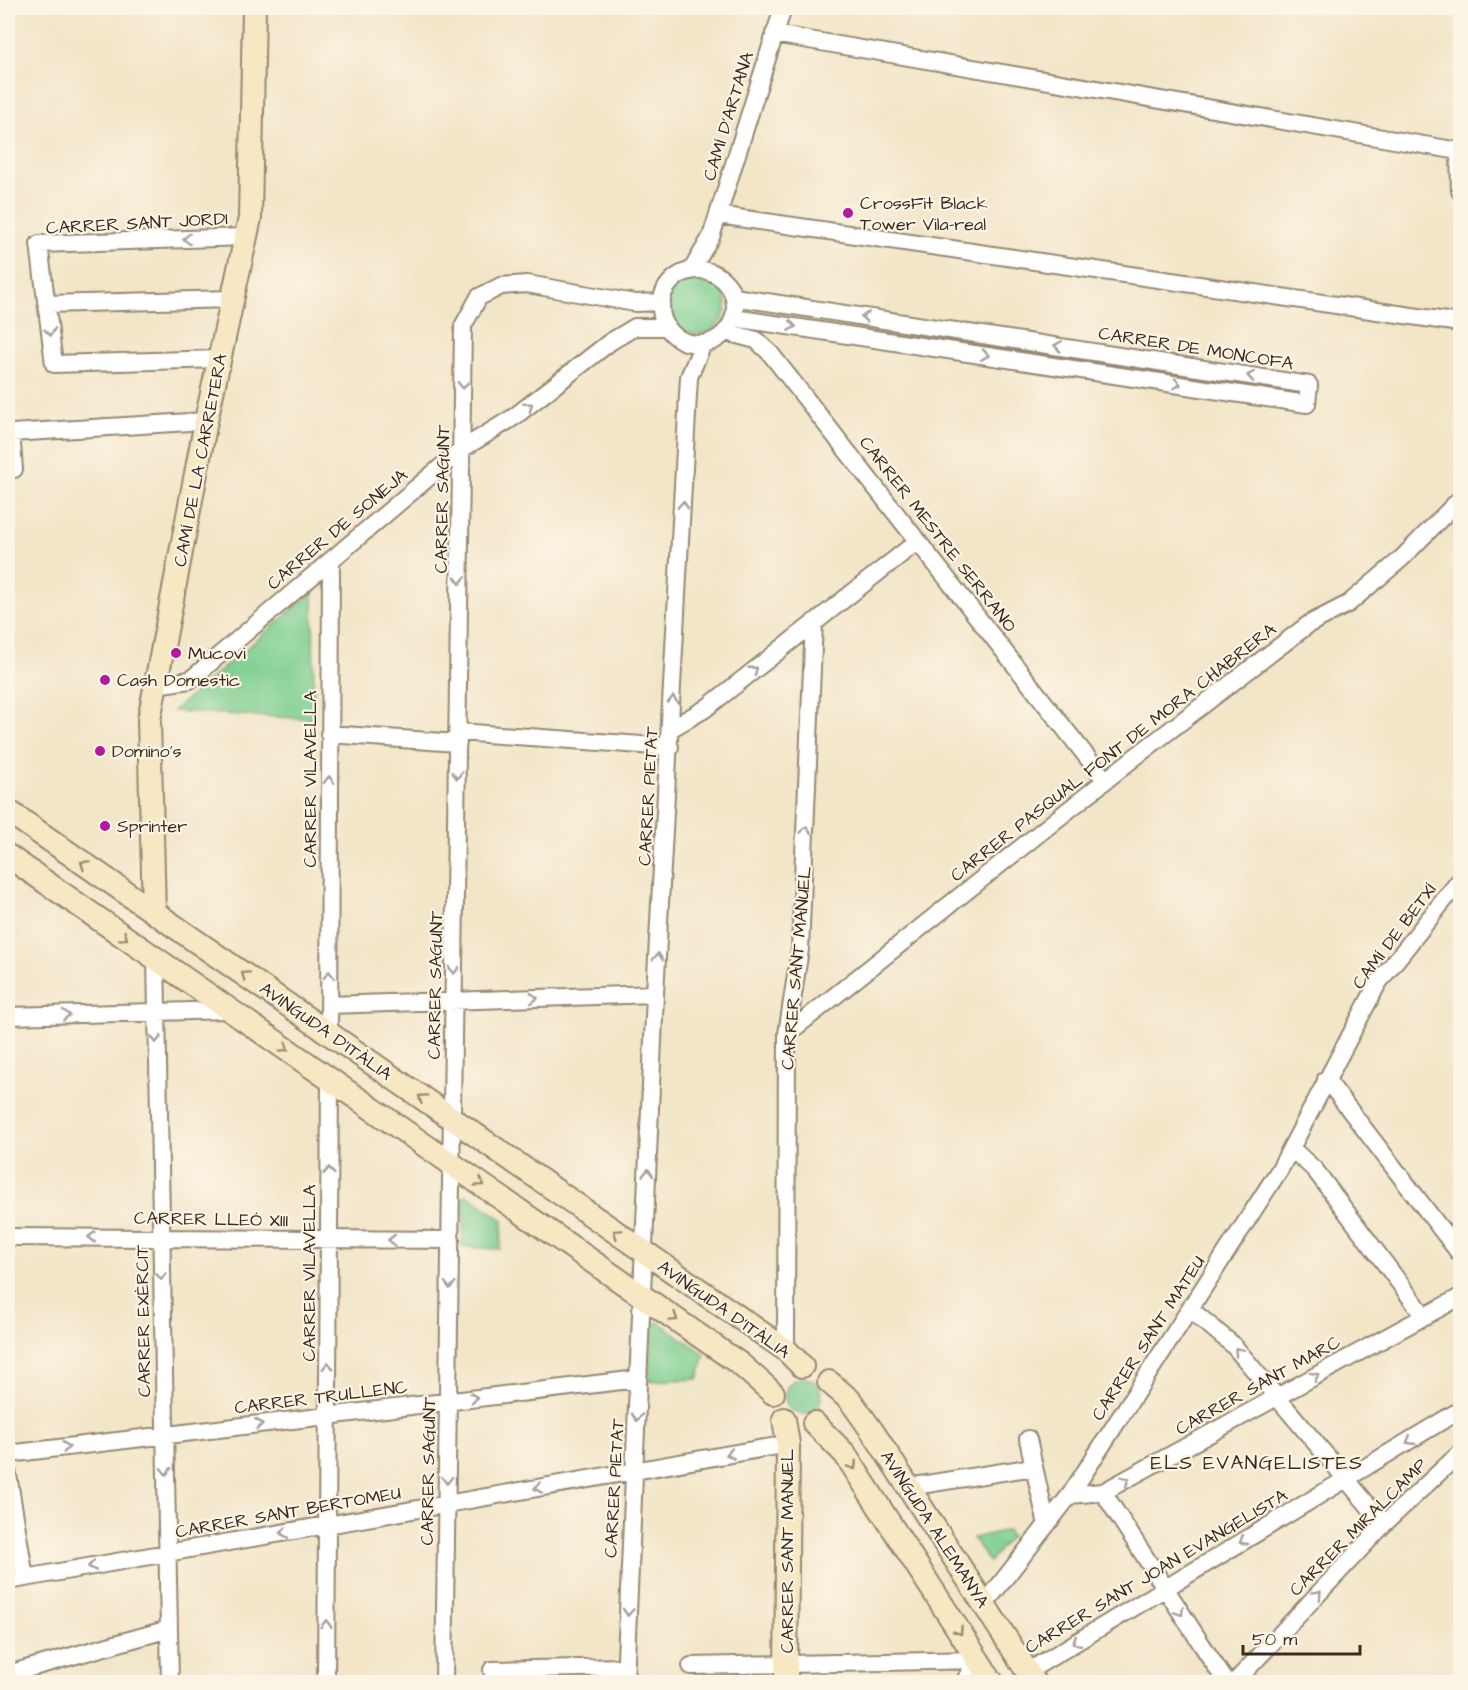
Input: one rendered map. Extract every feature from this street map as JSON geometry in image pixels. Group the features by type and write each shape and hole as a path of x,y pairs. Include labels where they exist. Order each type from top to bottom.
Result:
{"main road":[{"name":"CAMÍ DE LA CARRETERA","path":"154,912 149,720 206,421 250,218 254,8"},
{"name":"AVINGUDA D'ITÀLIA","path":"8,811 786,1350 802,1366"},
{"name":"AVINGUDA D'ITÀLIA","path":"8,856 642,1295 740,1364 773,1393"},
{"path":"802,1366 818,1370 829,1382 832,1391 829,1410 814,1423 798,1426 784,1419 774,1403 773,1393 780,1377 794,1367 802,1366"},
{"name":"AVINGUDA ALEMANYA","path":"829,1382 850,1401 1030,1677"},
{"name":"CARRER SANT MANUEL","path":"784,1419 788,1444 786,1673"},
{"name":"AVINGUDA ALEMANYA","path":"814,1423 845,1454 992,1683"}],"street":[{"name":"CAMÍ D'ARTANA","path":"691,271 711,237 783,8"},
{"path":"774,34 1460,151 1461,191"},
{"path":"718,215 1461,323"},
{"name":"CARRER SANT JORDI","path":"219,359 54,364 39,244 246,237"},
{"name":"CAMÍ D'ARTANA","path":"711,237 717,275"},
{"path":"691,271 704,271 717,275 727,284 734,297 730,325 703,344 682,341 666,327 662,315 662,302 671,282 691,271"},
{"name":"CARRER SAGUNT","path":"444,1683 464,326 479,297 501,286 527,284 635,303 662,302"},
{"name":"CARRER DE MONCOFA","path":"730,325 1307,404 1308,385 734,297"},
{"path":"46,304 232,299"},
{"name":"CARRER MESTRE SERRANO","path":"730,325 756,340 770,353 1105,780"},
{"name":"CARRER DE SONEJA","path":"154,685 190,680 462,448 514,417 610,342 635,327 666,327"},
{"name":"CARRER PIETAT","path":"644,1252 655,994 672,728 689,377 703,344"},
{"path":"8,470 14,468 11,433 206,421"},
{"name":"CARRER PASQUAL FONT DE MORA CHABRERA","path":"787,1034 1105,780 1309,624 1348,604 1401,559 1460,500"},
{"path":"672,728 705,709 918,541"},
{"name":"CARRER VILAVELLA","path":"329,1034 331,560"},
{"name":"CARRER SANT MANUEL","path":"786,1350 787,1034 800,949 814,622"},
{"path":"329,734 458,737 670,747"},
{"name":"CAMÍ DE BETXÍ","path":"1326,1079 1378,982 1461,880"},
{"name":"CARRER EXÈRCIT","path":"156,959 155,1012 170,1683"},
{"path":"329,1005 655,994"},
{"path":"8,1016 229,1010"},
{"path":"1326,1079 1461,1254"},
{"name":"CARRER SANT MATEU","path":"984,1605 1071,1495 1291,1148 1326,1079"},
{"name":"CARRER VILAVELLA","path":"326,1683 330,1080"},
{"path":"1291,1148 1315,1170 1425,1317"},
{"name":"CARRER LLEÓ XIII","path":"8,1237 451,1240"},
{"name":"AVINGUDA D'ITÀLIA","path":"642,1295 644,1252"},
{"name":"CARRER PIETAT","path":"625,1675 642,1295"},
{"name":"CARRER SANT MARC","path":"1071,1495 1103,1492 1461,1297"},
{"path":"1190,1309 1233,1345 1384,1524"},
{"name":"CARRER TRULLENC","path":"8,1454 638,1379"},
{"name":"CARRER SANT JOAN EVANGELISTA","path":"1030,1677 1165,1588 1461,1410"},
{"path":"1028,1439 1047,1525"},
{"name":"CARRER SANT BERTOMEU","path":"8,1581 788,1444"},
{"name":"CARRER MIRALCAMP","path":"1235,1683 1384,1524 1461,1453"},
{"path":"908,1487 1034,1467"},
{"path":"8,1475 25,1578"},
{"path":"1103,1492 1226,1683"},
{"path":"8,1674 169,1629"},
{"path":"690,1666 786,1673 978,1660"},
{"path":"964,1683 978,1660"},
{"path":"493,1676 625,1675"}],"green space":[{"path":"697,276 708,278 721,289 726,305 724,316 713,329 697,334 686,332 673,321 668,305 670,294 681,281"},
{"path":"313,592 314,719 173,711"},
{"path":"467,1195 503,1220 500,1249 462,1247 464,1197"},
{"path":"658,1322 705,1354 698,1379 649,1381 650,1331 653,1324"},
{"path":"803,1378 815,1384 821,1396 815,1408 803,1414 791,1408 785,1396 791,1384"},
{"path":"1007,1530 1011,1536 989,1562 973,1538"}],"place":[{"name":"CrossFit Black Tower Vila-real","path":"848,213"},
{"name":"Mucovi","path":"176,653"},
{"name":"Cash Domestic","path":"105,680"},
{"name":"Domino's","path":"100,751"},
{"name":"Sprinter","path":"105,826"}],"district":[{"name":"ELS EVANGELISTES","path":"1257,1462"}]}
